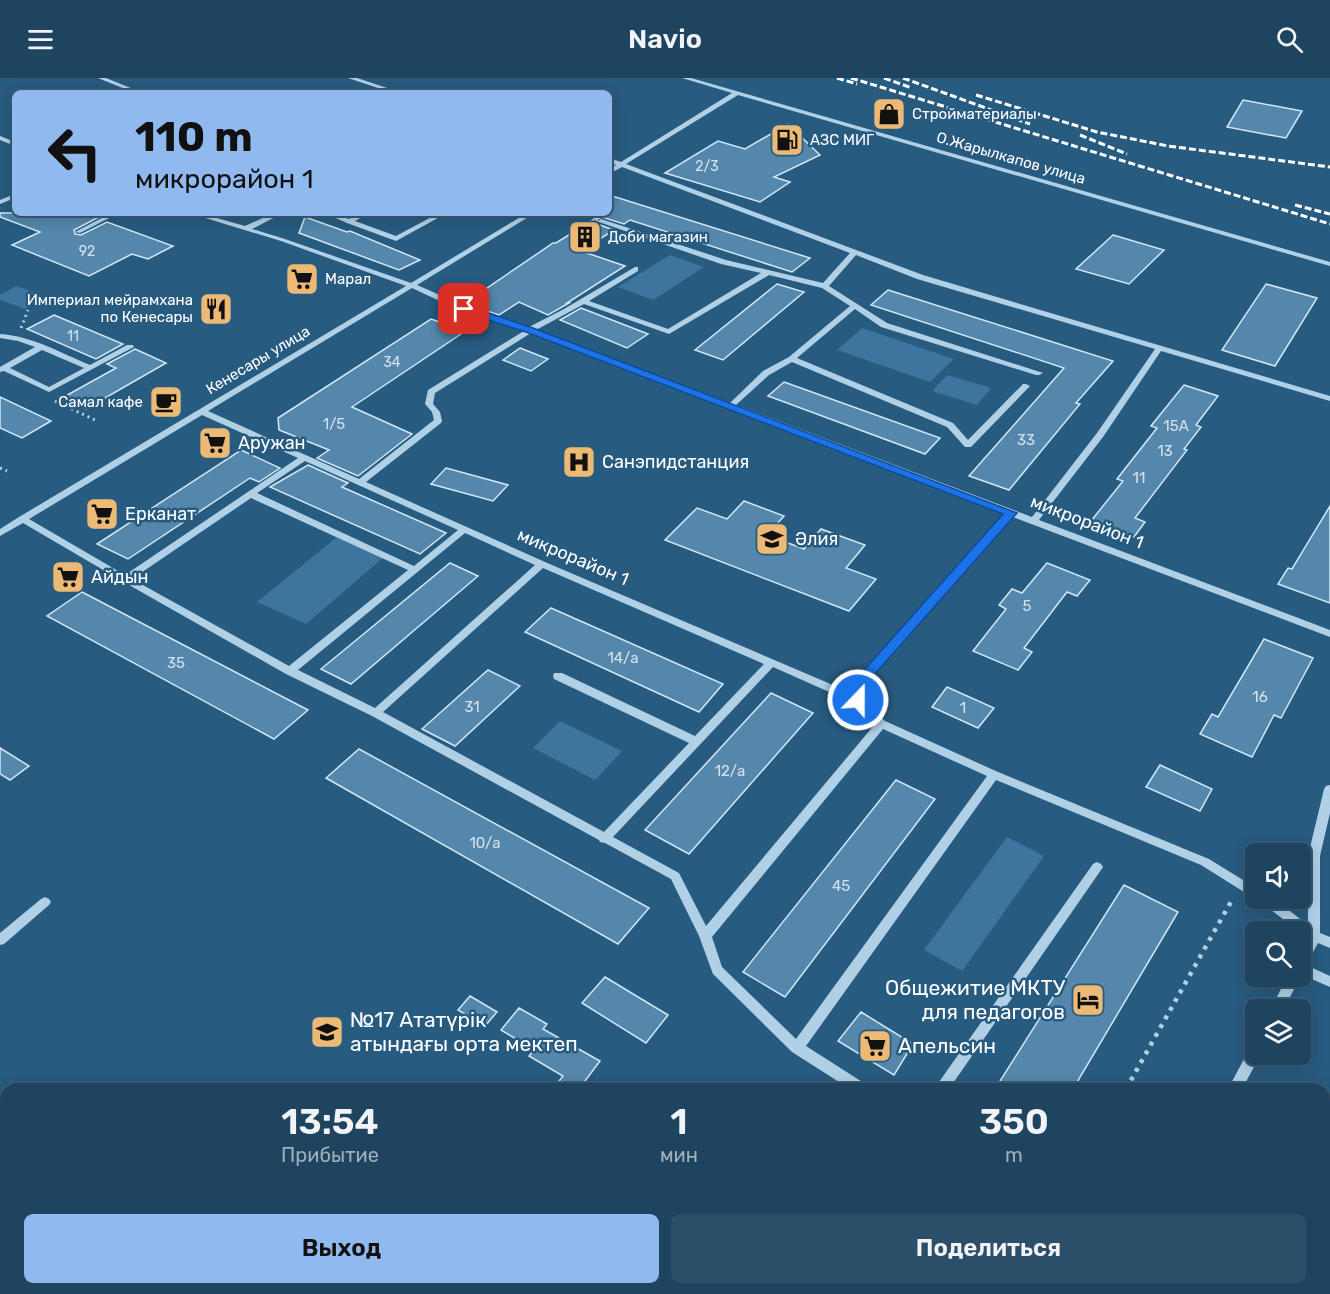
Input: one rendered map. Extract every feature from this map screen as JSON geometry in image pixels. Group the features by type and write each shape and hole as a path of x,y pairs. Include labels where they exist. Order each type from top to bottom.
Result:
{"street":[{"path":"101,78 132,90"},
{"path":"351,78 389,90"},
{"name":"О.Жарылкапов улица","path":"685,78 1330,264"},
{"path":"612,171 737,93"},
{"path":"612,161 920,278 1159,349 1267,378 1330,399"},
{"path":"78,232 110,216"},
{"name":"микрорайон 1","path":"202,216 411,285 464,309 530,330 1330,634"},
{"path":"245,229 273,216"},
{"path":"334,216 396,239 438,216"},
{"path":"349,222 360,216"},
{"name":"Кенесары улица","path":"0,532 525,216"},
{"path":"601,221 723,262 825,286 884,325 1039,373"},
{"path":"825,286 854,253"},
{"path":"361,482 438,421 436,412 429,404 431,392 530,330 635,269"},
{"path":"583,301 669,332 768,272"},
{"path":"731,406 766,373 792,359 855,306"},
{"path":"0,336 41,347 90,368"},
{"path":"2,369 41,347"},
{"path":"2,369 49,390 130,347"},
{"path":"1034,521 1100,435 1159,349"},
{"path":"792,359 950,425 968,445 1026,386"},
{"name":"микрорайон 1","path":"200,411 542,564 858,700"},
{"path":"125,579 305,457"},
{"path":"251,494 415,570"},
{"path":"1011,513 861,682 858,700 881,724 994,775 1205,862 1245,887"},
{"path":"22,519 290,671 376,712 675,876 705,936 717,970 797,1048 852,1083"},
{"path":"290,671 465,529"},
{"path":"376,712 542,564"},
{"path":"604,839 772,662"},
{"path":"558,676 695,741"},
{"path":"705,936 881,724"},
{"path":"797,1048 994,775"},
{"path":"1311,944 1314,938 1314,856 1330,789"},
{"path":"945,1083 1097,867"},
{"path":"0,940 45,902"},
{"path":"1280,909 1314,938 1330,944"},
{"path":"1311,972 1330,982"},
{"path":"1238,1083 1248,1065"}],"path":[{"path":"49,390 55,401 95,420"},
{"path":"0,468 7,471"},
{"path":"1129,1083 1241,884"}],"shaded area":[{"path":"670,255 704,267 653,300 618,287"},
{"path":"16,286 46,297 25,309 0,300 0,295"},
{"path":"862,328 954,359 930,382 837,350"},
{"path":"947,375 991,388 977,405 932,391"},
{"path":"337,537 384,557 306,624 257,602"},
{"path":"560,721 622,751 595,780 533,748"},
{"path":"1007,837 1044,856 962,971 924,950"}],"building":[{"path":"1243,100 1302,111 1286,138 1227,127"},
{"path":"788,124 820,155 774,177 790,182 760,202 665,173 718,141 745,149"},
{"path":"612,196 810,258 792,272 630,220 624,224 602,217 597,219 597,224 614,230 581,251 625,266 567,303 569,303 548,315 519,302 499,315 466,304 599,216 612,216"},
{"path":"0,213 12,213 12,216 92,216 97,218 74,230 75,234 81,235 107,222 173,246 148,259 132,254 89,276 12,245 40,232 0,217"},
{"path":"305,217 347,232 350,231 420,260 399,270 299,233"},
{"path":"1113,235 1164,250 1129,284 1076,269"},
{"path":"777,284 804,292 723,360 695,350"},
{"path":"1266,284 1317,298 1275,366 1222,350"},
{"path":"888,290 1113,361 1076,403 1080,404 1009,490 969,476 1064,368 871,305"},
{"path":"581,308 648,334 627,348 560,320"},
{"path":"462,314 482,320 352,407 412,434 358,476 317,458 329,450 279,430 278,418 431,319 455,327"},
{"path":"54,315 123,344 96,359 27,329"},
{"path":"520,348 548,359 531,371 503,360"},
{"path":"135,349 166,363 86,409 62,398 116,368 107,364"},
{"path":"784,382 940,438 925,454 768,396"},
{"path":"1184,385 1218,396 1196,425 1201,427 1184,449 1187,450 1135,518 1145,522 1134,537 1091,521 1123,481 1117,479 1157,428 1151,426"},
{"path":"0,397 51,421 22,438 0,428"},
{"path":"241,450 280,468 259,482 250,478 128,559 97,544"},
{"path":"308,465 348,483 342,487 446,533 420,554 270,487"},
{"path":"446,468 508,485 493,501 431,484"},
{"path":"744,501 784,516 767,535 804,549 821,529 865,545 846,568 876,579 849,611 665,540 697,508 727,519"},
{"path":"1330,506 1330,603 1278,584 1288,568 1292,569"},
{"path":"450,563 478,576 351,684 321,669"},
{"path":"1047,563 1090,580 1077,596 1067,592 1024,648 1032,652 1018,670 973,651 1006,609 999,605 1012,589 1022,593"},
{"path":"82,592 308,710 274,739 47,616"},
{"path":"551,608 723,684 699,712 525,632"},
{"path":"1264,639 1313,658 1281,718 1274,715 1252,757 1200,734 1212,714 1218,717"},
{"path":"488,670 520,686 455,746 422,729"},
{"path":"947,687 994,708 978,728 932,707"},
{"path":"771,693 813,713 689,854 645,830"},
{"path":"0,748 29,766 10,780 0,774"},
{"path":"359,749 649,908 618,944 326,778"},
{"path":"1160,765 1212,789 1200,811 1146,787"},
{"path":"896,780 935,799 785,997 743,972"},
{"name":"Общежитие МКТУ для педагогов","path":"1124,885 1178,912 1077,1083 999,1083"},
{"path":"605,977 668,1015 646,1043 582,1003"},
{"path":"470,996 497,1012 485,1026 458,1010"},
{"path":"519,1008 547,1024 543,1029 600,1061 584,1083 558,1083 563,1076 529,1056 534,1050 501,1030"},
{"path":"861,1012 913,1044 894,1075 838,1041"}],"railway":[{"path":"837,78 857,84"},
{"path":"851,78 1330,224"},
{"path":"884,78 912,88"},
{"path":"903,78 1030,124"},
{"path":"976,95 1097,132 1168,146 1330,167"},
{"path":"1080,135 1127,154"},
{"path":"1295,205 1330,214"}],"place":[{"name":"Стройматериалы","path":"889,114"},
{"name":"АЗС МИГ","path":"787,140"},
{"name":"Доби магазин","path":"585,237"},
{"name":"Марал","path":"302,279"},
{"name":"Империал мейрамхана по Кенесары","path":"216,309"},
{"name":"Самал кафе","path":"166,402"},
{"name":"Аружан","path":"215,443"},
{"name":"Санэпидстанция","path":"579,462"},
{"name":"Ерканат","path":"102,514"},
{"name":"Әлия","path":"772,539"},
{"name":"Айдын","path":"68,577"},
{"name":"Общежитие МКТУ для педагогов","path":"1088,1000"},
{"name":"№17 Ататүрік атындағы орта мектеп","path":"327,1032"},
{"name":"Апельсин","path":"875,1046"}],"route":[{"path":"464,309 530,330 1011,513 861,682 858,700"}]}
